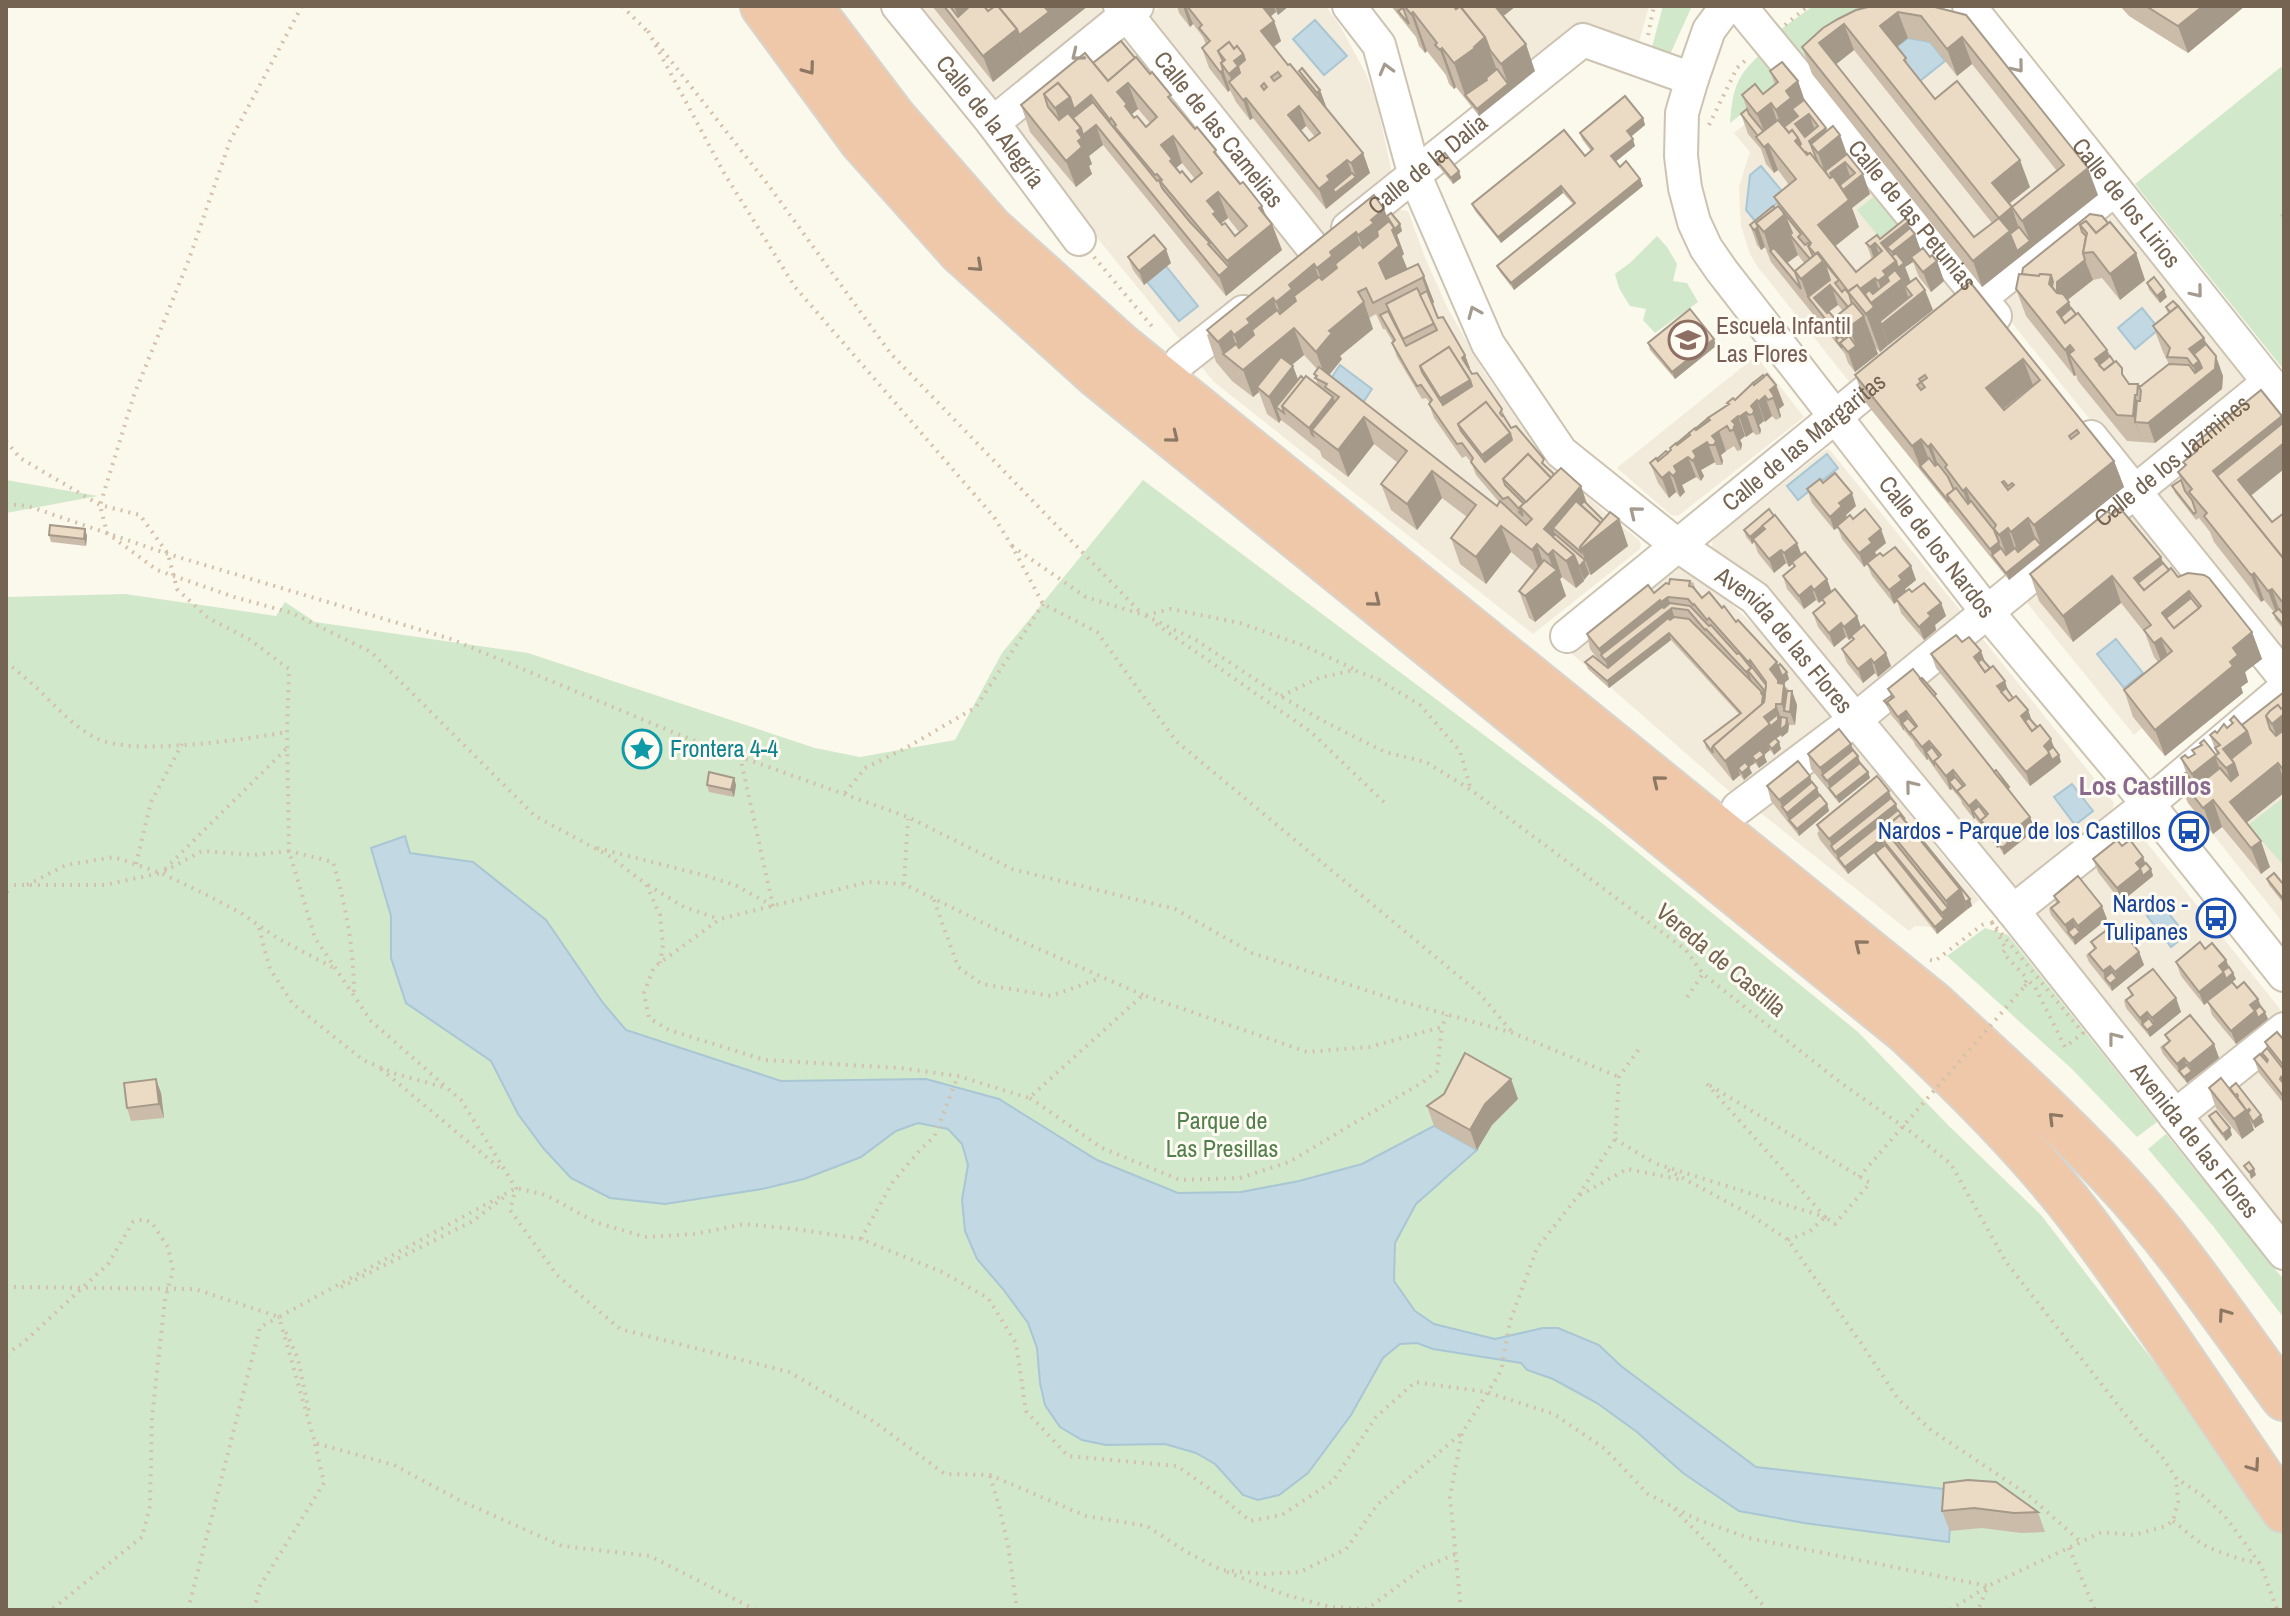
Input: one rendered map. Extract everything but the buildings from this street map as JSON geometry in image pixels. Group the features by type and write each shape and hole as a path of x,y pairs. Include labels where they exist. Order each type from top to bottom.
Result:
{"highway":[{"path":"763,6 862,141 951,241 1096,374 1893,1021 1963,1084 2084,1222 2284,1510"},
{"path":"809,6 893,117 990,228 1122,347 1933,1004 2020,1085 2114,1178 2197,1276 2279,1392"}],"street":[{"name":"Calle de la Alegría","path":"898,6 993,123 1079,239"},
{"name":"Avenida de las Flores","path":"1349,6 1379,45 1415,176 1488,344 1561,452 1677,545 1755,598 1856,719 2002,916 2175,1116 2284,1253"},
{"name":"Calle de los Lirios","path":"1969,6 2276,392"},
{"path":"993,123 1128,9"},
{"name":"Calle de las Camelias","path":"1128,9 1293,272"},
{"name":"Calle de las Petunias","path":"1745,9 2009,334"},
{"name":"Calle de los Nardos","path":"1745,9 1692,79 1682,113 1681,156 1685,188 1694,222 1706,248 1987,611 2148,804 2284,975"},
{"name":"Calle de la Dalia","path":"1181,361 1583,40 1692,79"},
{"name":"Calle de las Margaritas","path":"1567,636 2115,189"},
{"name":"Calle de los Jazmines","path":"1738,808 1856,719 2134,492 2276,392"},
{"path":"2077,419 2284,677"},
{"path":"2002,916 2148,804 2284,689"},
{"path":"2175,1116 2284,1029"}],"path":[{"path":"302,6 230,141 188,262 134,395 100,505 107,533 157,570 292,613 371,652 535,816 609,856 684,907 720,919"},
{"path":"622,6 648,31 769,186 891,354 1144,615 1311,732 1387,805"},
{"path":"1709,125 1737,68 1808,6"},
{"path":"648,31 724,173 795,287 994,517 1043,604 1097,632 1176,741 1479,993 1513,1033"},
{"path":"6,441 20,458 100,505 140,515 168,554 177,589 208,618 249,639 289,669 289,851 315,938 371,1021 461,1100 516,1188 546,1195 595,1222 645,1237 695,1234 744,1224 861,1239 942,1272 988,1298 1016,1343 1026,1411 1068,1456 1177,1466 1250,1521 1282,1515 1333,1481 1376,1417 1415,1382 1486,1392 1554,1414 1605,1449 1648,1494 1696,1519 1749,1538 1988,1586"},
{"path":"6,504 28,506 168,554 451,639 682,736 908,817 1012,869 1175,909 1252,953 1513,1033 1619,1077"},
{"path":"1012,546 1086,597 1144,615 1196,640 1280,696 1319,678 1354,670"},
{"path":"845,794 865,768 976,707 1043,604"},
{"path":"1144,615 1171,609 1240,623 1302,645 1379,680 1420,705 1460,751 1471,790"},
{"path":"6,662 61,714 98,740 126,746 182,744 287,732"},
{"name":"Vereda de Castilla","path":"1280,696 1385,752 1426,762 1471,790 1686,950 1703,974 1841,1083 1951,1164 2006,1262 2176,1478 2224,1515 2260,1563 2277,1610"},
{"path":"136,864 151,802 182,744"},
{"path":"161,873 287,748"},
{"path":"740,756 773,906"},
{"path":"904,884 908,817"},
{"path":"591,846 735,885 773,906"},
{"path":"6,901 7,885 104,885 161,873 202,851 254,855 289,851 333,862 344,902 354,961 354,995"},
{"path":"26,885 66,865 114,857 161,873 205,894 277,938 336,969"},
{"path":"1442,1027 1369,1047 1307,1052 1143,995 904,884 868,882 720,919 654,967 644,993 649,1018 669,1030 765,1060 900,1068 958,1076 1029,1098 1102,1148 1180,1180 1240,1178 1289,1162 1423,1082 1437,1071 1442,1027 1447,1015"},
{"path":"646,884 660,915 663,945 660,963"},
{"path":"934,899 958,967 982,984 1051,996 1103,977"},
{"path":"1859,1177 2024,987 2027,978 2003,953 2006,949 2002,916 1982,925 1935,961 1921,957"},
{"path":"259,925 270,969 293,1004 363,1060 396,1074 448,1088"},
{"path":"1687,997 1703,974"},
{"path":"1029,1098 1143,995"},
{"path":"1221,1570 1264,1574 1300,1572 1346,1549 1378,1504 1462,1433 1501,1371 1510,1321 1537,1248 1578,1196 1615,1139 1619,1077 1639,1049"},
{"path":"376,1065 507,1174"},
{"path":"861,1239 892,1183 934,1137 958,1076"},
{"path":"1706,1083 1870,1183 1835,1224 1825,1217 1706,1083"},
{"path":"1615,1139 1751,1215 1788,1240 1898,1399 1931,1430 2027,1494 2081,1542"},
{"path":"1657,1164 1825,1217"},
{"path":"1578,1196 1627,1169 1689,1181"},
{"path":"188,1610 260,1327 473,1221 516,1188"},
{"path":"516,1188 510,1210 557,1275 620,1329 789,1372 873,1421 945,1474 990,1475 1086,1516 1147,1526 1221,1570 1329,1608 1367,1609 1424,1567 1456,1554"},
{"path":"1788,1240 1810,1231 1825,1217"},
{"path":"6,1354 23,1343 108,1264 133,1222 144,1219 152,1223 168,1247 173,1271 163,1315 152,1417 150,1506 142,1537 51,1610"},
{"path":"6,1287 195,1289 279,1317 298,1359 324,1483 260,1586 254,1610"},
{"path":"1461,1610 1450,1497 1462,1433"},
{"path":"315,1443 394,1465 461,1501 562,1546 650,1556 756,1610"},
{"path":"990,1475 1008,1545 1017,1610"},
{"path":"1950,1610 1988,1586 2102,1532 2134,1535 2166,1526 2173,1521 2178,1502 2176,1478"},
{"path":"1669,1505 1729,1565 1767,1610"},
{"path":"2173,1521 2200,1543 2260,1563"},
{"path":"2069,1548 2095,1610"},
{"path":"1978,1610 1988,1586"}],"shaded area":[{"path":"910,6 1108,6 1109,7 993,99"},
{"path":"1161,6 1326,6 1365,72 1376,100 1392,173 1319,242 1146,18"},
{"path":"1391,6 1649,6 1637,49 1585,32 1479,116"},
{"path":"1128,32 1307,250 1187,348 1014,136 1013,127"},
{"path":"1948,33 2098,195 1982,287 1820,66 1848,45"},
{"path":"1798,82 1970,297 1855,389 1757,266 1741,226 1739,187 1750,152 1734,133"},
{"path":"2107,206 2252,386 2137,478 1992,298"},
{"path":"1388,208 1408,211 1447,307 1484,372 1519,421 1573,482 1641,544 1640,549 1533,634 1214,382 1197,361"},
{"path":"1756,356 1804,417 1678,516 1671,515 1617,468"},
{"path":"2284,426 2284,666 2145,491"},
{"path":"1829,449 1964,615 1858,699 1790,616 1712,546 1713,539"},
{"path":"2134,500 2262,659 2243,674 2248,682 2240,688 2243,693 2165,756 2142,728 2134,735 2019,593"},
{"path":"1675,568 1686,569 1757,628 1834,719 1737,798 1570,652"},
{"path":"1974,628 2114,803 2112,811 2014,886 2007,884 1870,711"},
{"path":"2284,714 2284,924 2182,795"},
{"path":"1843,732 1878,775 1826,817 1831,821 1882,780 1979,900 1937,934 1931,927 1915,926 1909,931 1752,806"},
{"path":"2138,832 2284,1014 2181,1102 2033,917"},
{"path":"2284,1040 2284,1230 2192,1115"}],"green space":[{"path":"1663,6 1692,6 1667,61 1651,51"},
{"path":"1813,6 1939,6 1951,23 1840,35 1800,63 1777,32"},
{"path":"1766,49 1789,78 1730,123 1738,82"},
{"path":"2281,67 2284,69 2284,370 2135,184"},
{"path":"1883,189 1923,239 1897,259 1857,210"},
{"path":"1657,236 1677,264 1673,281 1687,283 1698,302 1655,333 1643,320 1646,309 1630,306 1615,274"},
{"path":"6,480 98,496 6,513"},
{"name":"Parque de Las Presillas","path":"1143,480 1603,824 1858,1032 2041,1215 2247,1483 2284,1535 2284,1610 6,1610 6,597 125,594 276,616 285,602 315,622 528,653 815,748 860,757 955,740 1002,653"},
{"path":"2284,797 2284,866 2248,825"},
{"path":"1985,928 2008,935 2157,1122 2137,1137 2072,1069 1947,956"},
{"path":"2166,1134 2284,1280 2284,1318 2148,1149"}],"water":[{"path":"1315,20 1347,56 1324,75 1293,39"},
{"path":"1908,38 1930,42 1945,61 1916,84 1890,52"},
{"path":"1761,166 1786,196 1755,221 1746,210 1750,175"},
{"path":"1166,266 1198,306 1179,321 1147,282"},
{"path":"2142,308 2159,329 2135,349 2118,328"},
{"path":"1340,365 1372,389 1362,404 1330,380"},
{"path":"1827,454 1838,468 1798,500 1787,486"},
{"path":"2116,639 2143,673 2124,688 2097,654"},
{"path":"2072,784 2093,811 2075,825 2054,797"},
{"path":"405,836 410,853 473,862 546,920 603,1003 626,1030 781,1081 926,1079 999,1099 1097,1160 1178,1193 1241,1192 1299,1181 1362,1164 1434,1126 1477,1150 1416,1204 1395,1243 1394,1281 1415,1311 1434,1324 1495,1339 1543,1328 1558,1328 1599,1345 1621,1366 1756,1467 1952,1490 1949,1542 1739,1511 1683,1473 1637,1432 1597,1403 1553,1379 1527,1370 1521,1363 1433,1349 1417,1343 1400,1344 1383,1358 1351,1415 1308,1473 1279,1495 1258,1500 1243,1495 1215,1464 1196,1453 1165,1444 1106,1445 1082,1440 1060,1427 1045,1405 1037,1348 1028,1323 977,1259 965,1231 962,1200 968,1165 962,1144 948,1129 918,1123 896,1131 861,1157 804,1179 762,1189 665,1204 610,1198 571,1178 518,1114 491,1061 406,1003 391,958 391,916 371,848"},
{"path":"2161,904 2186,935 2171,947 2147,916"}],"place":[{"name":"Escuela Infantil Las Flores","path":"1688,340"},
{"name":"Frontera 4-4","path":"642,749"},
{"name":"Nardos - Parque de los Castillos","path":"2189,831"},
{"name":"Nardos - Tulipanes","path":"2216,918"}],"district":[{"name":"Los Castillos","path":"2145,786"}]}
